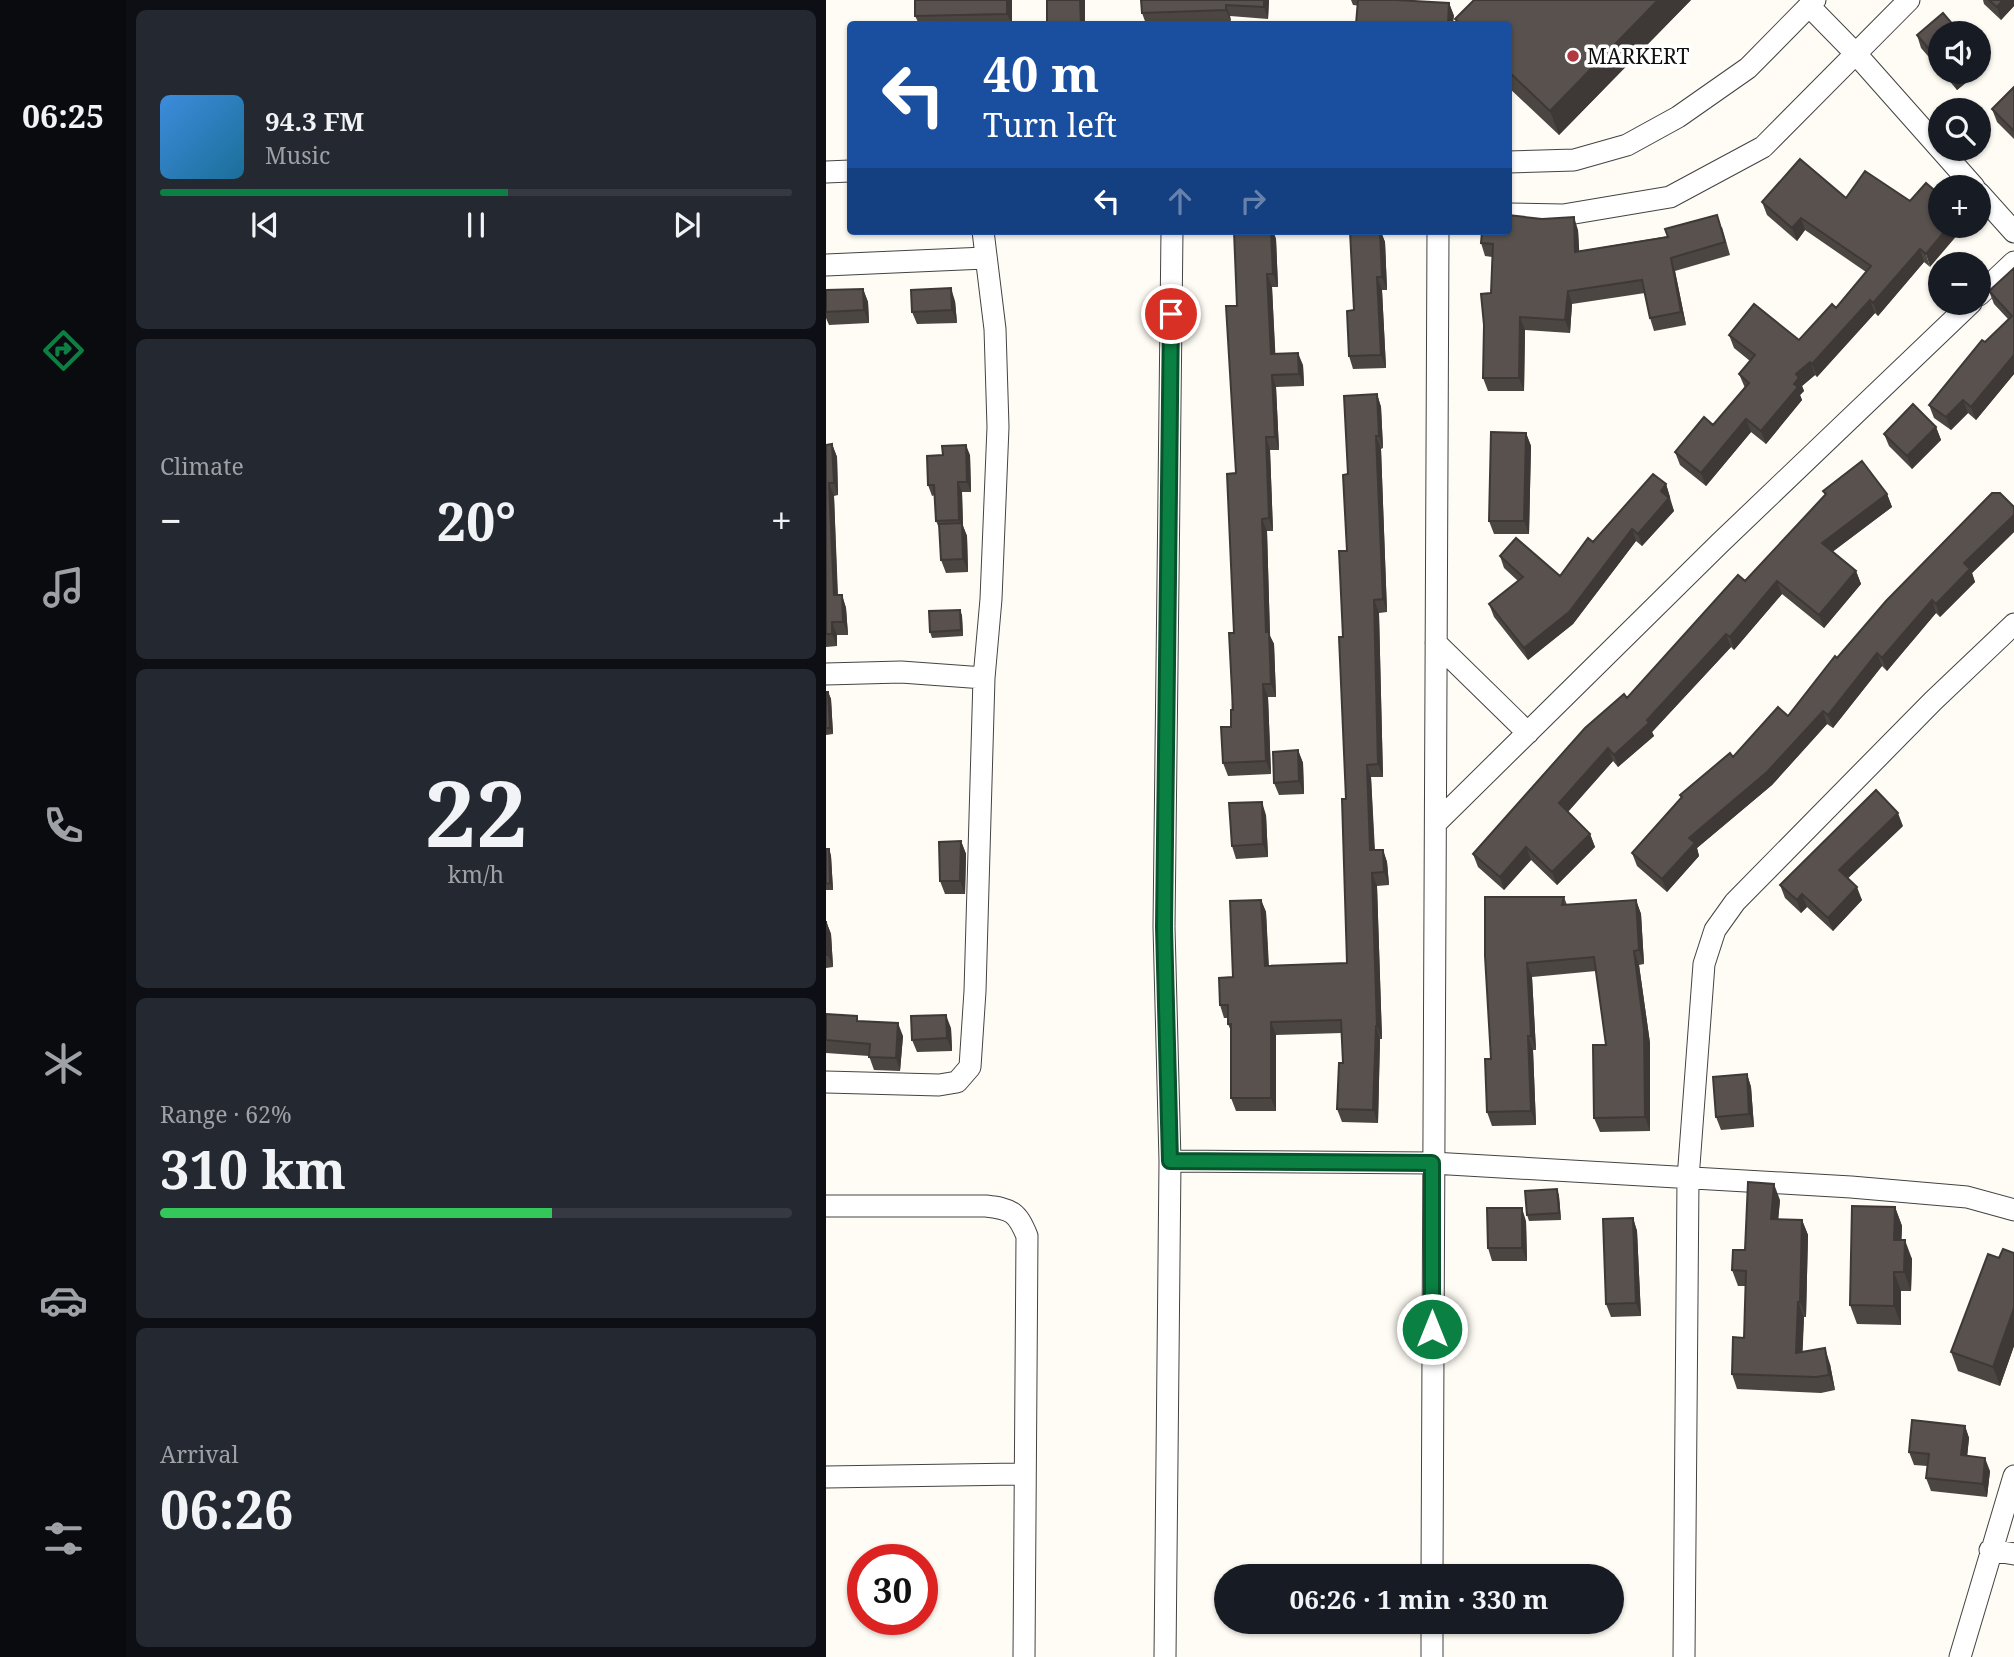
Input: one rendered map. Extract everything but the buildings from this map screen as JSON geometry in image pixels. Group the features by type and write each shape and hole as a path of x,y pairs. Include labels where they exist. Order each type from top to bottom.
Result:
{"street":[{"path":"1512,214 1563,215 1670,197 1763,147 1909,0"},
{"path":"1512,162 1574,160 1627,145 1678,117 1748,68 1812,3 1963,175"},
{"path":"826,172 847,171"},
{"path":"1991,206 2014,232"},
{"path":"826,1082 939,1084 957,1082 970,1067 984,678 991,598 998,427 995,329 983,235"},
{"path":"1166,1657 1170,1161 1164,913 1172,235"},
{"path":"1432,1564 1438,235"},
{"path":"826,265 985,258"},
{"path":"1991,284 2014,262"},
{"path":"1437,822 1720,543 1958,315"},
{"path":"1684,1657 1688,1179 1704,964 1714,930 1735,902 1933,701 2014,624"},
{"path":"1436,643 1528,733"},
{"path":"826,674 901,672 984,678"},
{"path":"1170,1161 1432,1163 1851,1187 1967,1197 2014,1210"},
{"path":"826,1206 986,1206 1005,1208 1019,1217 1027,1236 1024,1657"},
{"path":"826,1477 1025,1474"},
{"path":"1960,1657 2014,1476"},
{"path":"1990,1550 2014,1554"},
{"path":"1432,1634 1432,1657"}],"place":[{"name":"MARKERT","path":"1573,56"}],"route":[{"path":"1171,314 1164,927 1170,1161 1432,1163 1432,1329"}]}
